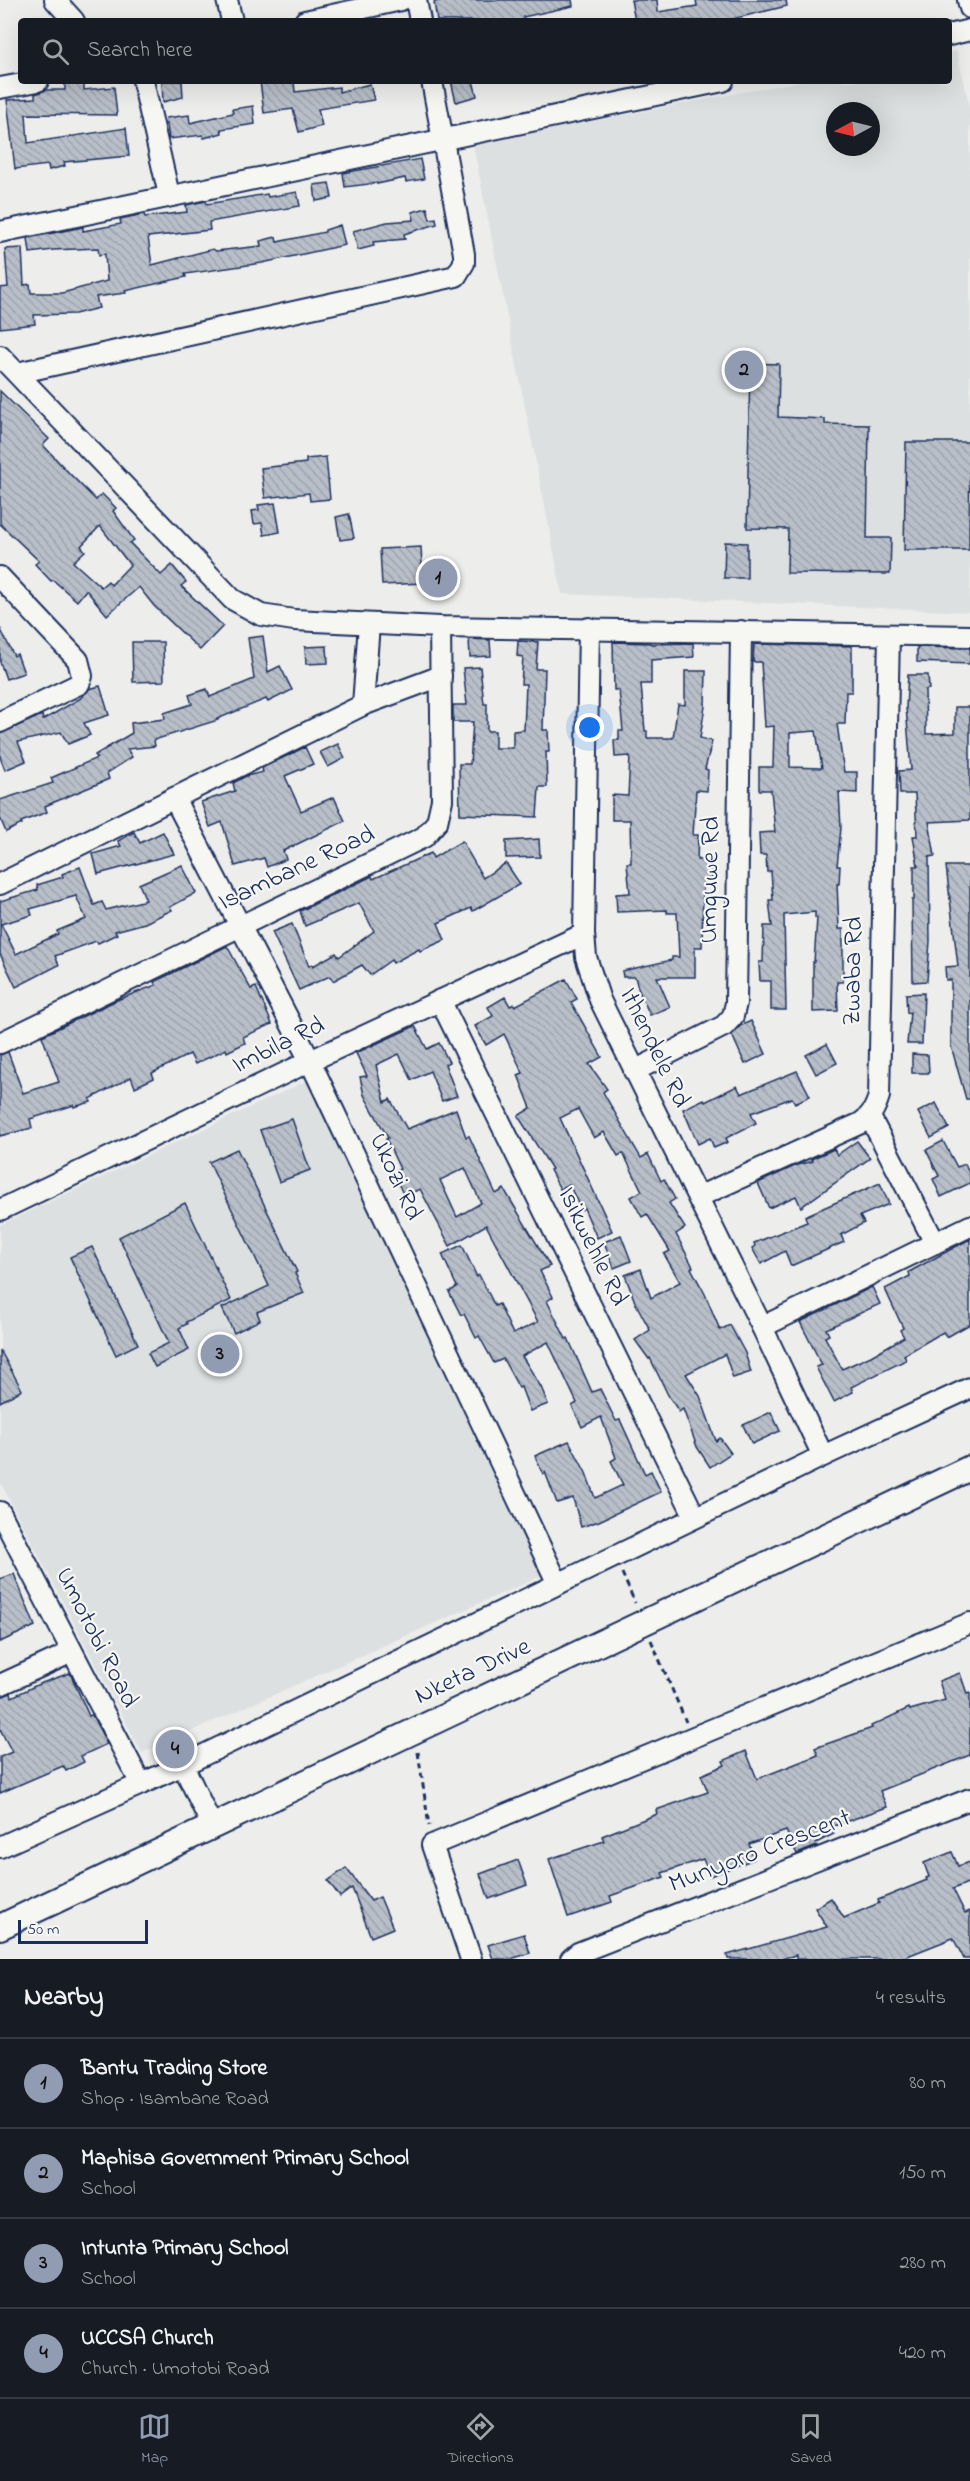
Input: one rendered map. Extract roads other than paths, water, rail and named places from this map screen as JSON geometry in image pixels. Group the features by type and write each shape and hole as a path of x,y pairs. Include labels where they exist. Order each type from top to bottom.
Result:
{"street":[{"path":"55,0 71,18"},
{"path":"227,0 231,18"},
{"path":"313,18 357,4 401,0"},
{"path":"416,0 419,18"},
{"path":"968,0 970,8"},
{"path":"952,33 970,30"},
{"path":"0,88 22,84"},
{"path":"144,84 170,195"},
{"path":"16,373 456,276 464,263 464,254 433,84"},
{"path":"0,232 709,84"},
{"path":"0,356 232,599 261,615 294,620 440,627 970,636"},
{"path":"0,577 78,660 82,676 79,684 0,722"},
{"path":"363,705 369,624"},
{"name":"Isambane Road","path":"0,1043 424,837 436,822 442,800 440,627"},
{"name":"Ithendele Rd","path":"589,628 584,934 586,957 600,1000 762,1327 823,1456"},
{"name":"Umguwe Rd","path":"634,1071 724,1026 733,1016 736,1003 741,631"},
{"name":"Zwaba Rd","path":"870,1117 879,1096 889,635"},
{"path":"0,883 363,705 441,676"},
{"name":"Ukozi Rd","path":"174,798 310,1061 558,1584"},
{"name":"Imbila Rd","path":"0,1210 310,1061 584,934"},
{"name":"Isikwehle Rd","path":"440,1000 695,1517"},
{"path":"698,1197 870,1117 935,1243"},
{"path":"762,1327 970,1226"},
{"path":"0,1847 183,1765 695,1517 970,1388"},
{"name":"Nketa Drive","path":"0,1927 970,1468"},
{"name":"Umotobi Road","path":"0,1512 141,1784"},
{"path":"471,1959 432,1845 970,1623"},
{"path":"0,1685 72,1652"},
{"path":"183,1765 212,1826"},
{"name":"Munyoro Crescent","path":"571,1959 589,1948 970,1799"}],"place":[{"name":"Maphisa Government Primary School","path":"744,370"},
{"name":"Bantu Trading Store","path":"438,578"},
{"name":"Intunta Primary School","path":"220,1354"},
{"name":"UCCSA Church","path":"175,1749"}]}
